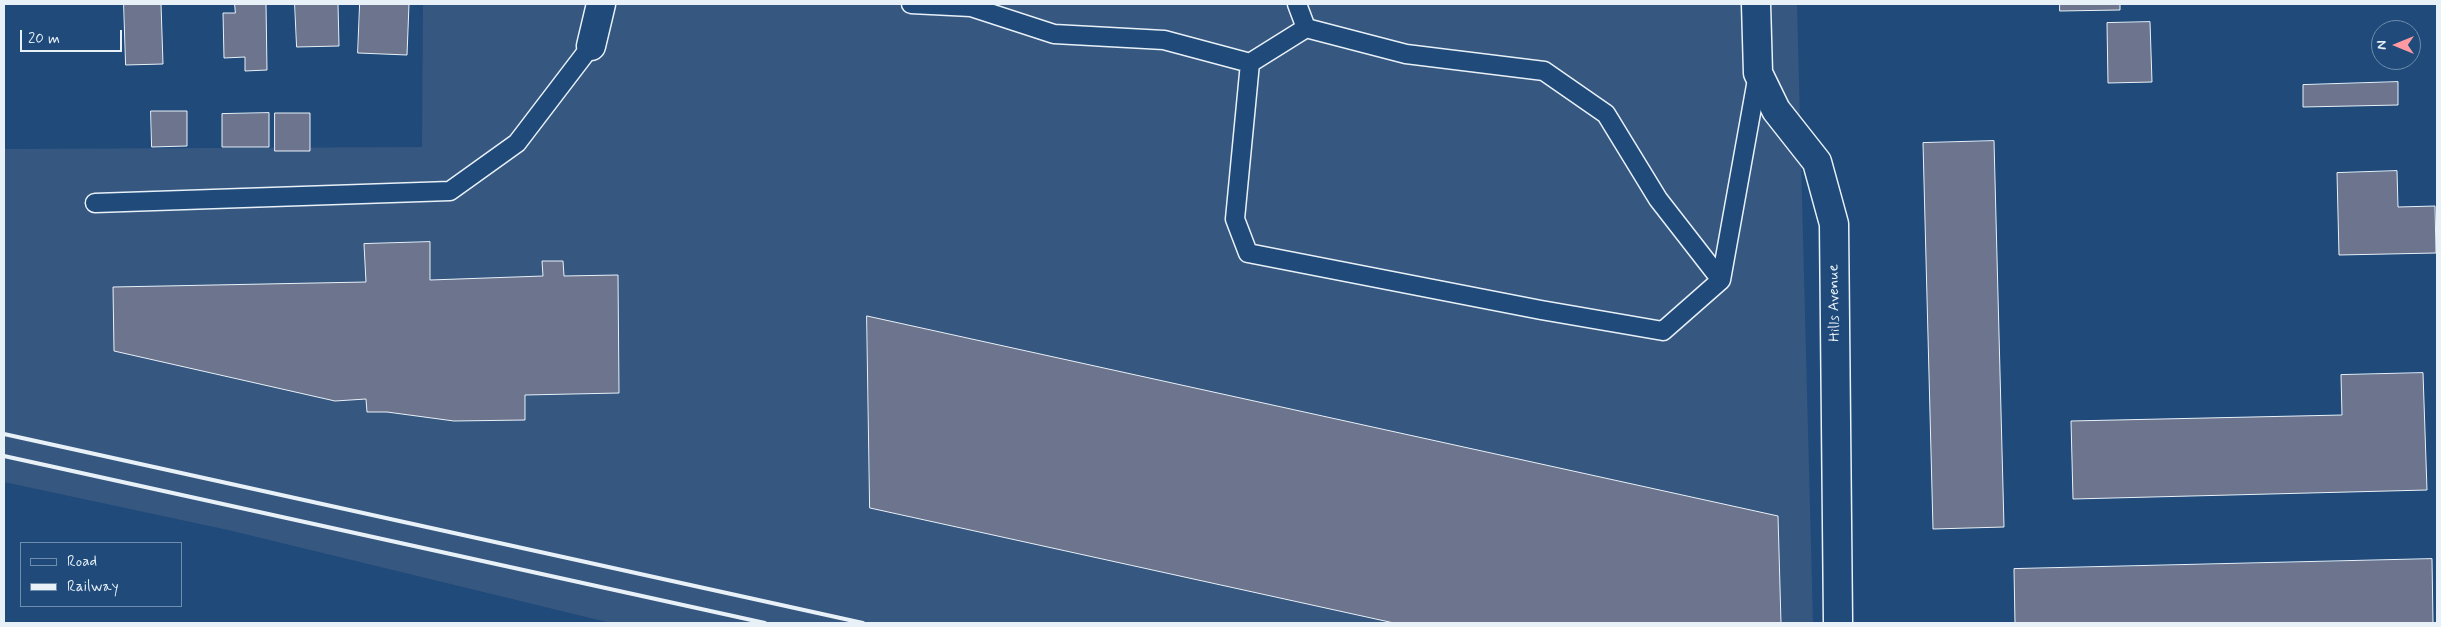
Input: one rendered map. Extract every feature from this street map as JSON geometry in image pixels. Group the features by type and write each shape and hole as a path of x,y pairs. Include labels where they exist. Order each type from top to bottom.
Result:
{"street":[{"path":"591,46 601,4"},
{"name":"Hills Avenue","path":"1756,4 1758,74 1776,110 1817,162 1834,224 1838,623"}],"lane":[{"path":"911,4 971,7 1054,34 1164,40 1250,63 1306,28 1406,54 1544,71 1606,114 1658,199 1721,280"},
{"path":"1297,4 1306,28"},
{"path":"95,203 450,192 516,142 591,46"},
{"path":"1250,63 1235,219 1248,253 1541,310 1663,330 1721,280 1758,74"}],"shaded area":[{"path":"423,4 1797,4 1813,623 611,623 228,530 4,482 4,149 422,147"}],"building":[{"path":"124,4 161,4 163,64 126,65"},
{"path":"235,4 266,4 267,70 245,71 245,57 224,58 223,13 235,13"},
{"path":"295,4 338,4 339,46 297,47"},
{"path":"360,4 409,4 407,55 358,53"},
{"path":"2060,4 2120,4 2120,10 2060,11"},
{"path":"2150,22 2152,82 2108,83 2107,23"},
{"path":"2398,82 2398,105 2303,107 2303,85"},
{"path":"151,111 187,111 187,146 152,147"},
{"path":"269,113 269,147 222,147 222,114"},
{"path":"275,113 310,113 310,151 275,151"},
{"path":"1994,141 2004,527 1933,529 1923,143"},
{"path":"2397,171 2398,207 2435,206 2436,253 2339,255 2337,173"},
{"path":"430,242 430,280 543,276 542,261 563,261 564,276 618,275 619,393 525,395 525,420 454,421 387,412 367,412 366,399 335,401 114,351 113,287 366,282 364,244"},
{"path":"867,316 1778,516 1781,623 1394,623 870,508"},
{"path":"2423,373 2427,490 2073,499 2071,421 2342,415 2341,375"},
{"path":"2432,559 2433,623 2015,623 2014,569"}],"railway":[{"path":"4,434 863,623"},
{"path":"4,456 765,623"}]}
